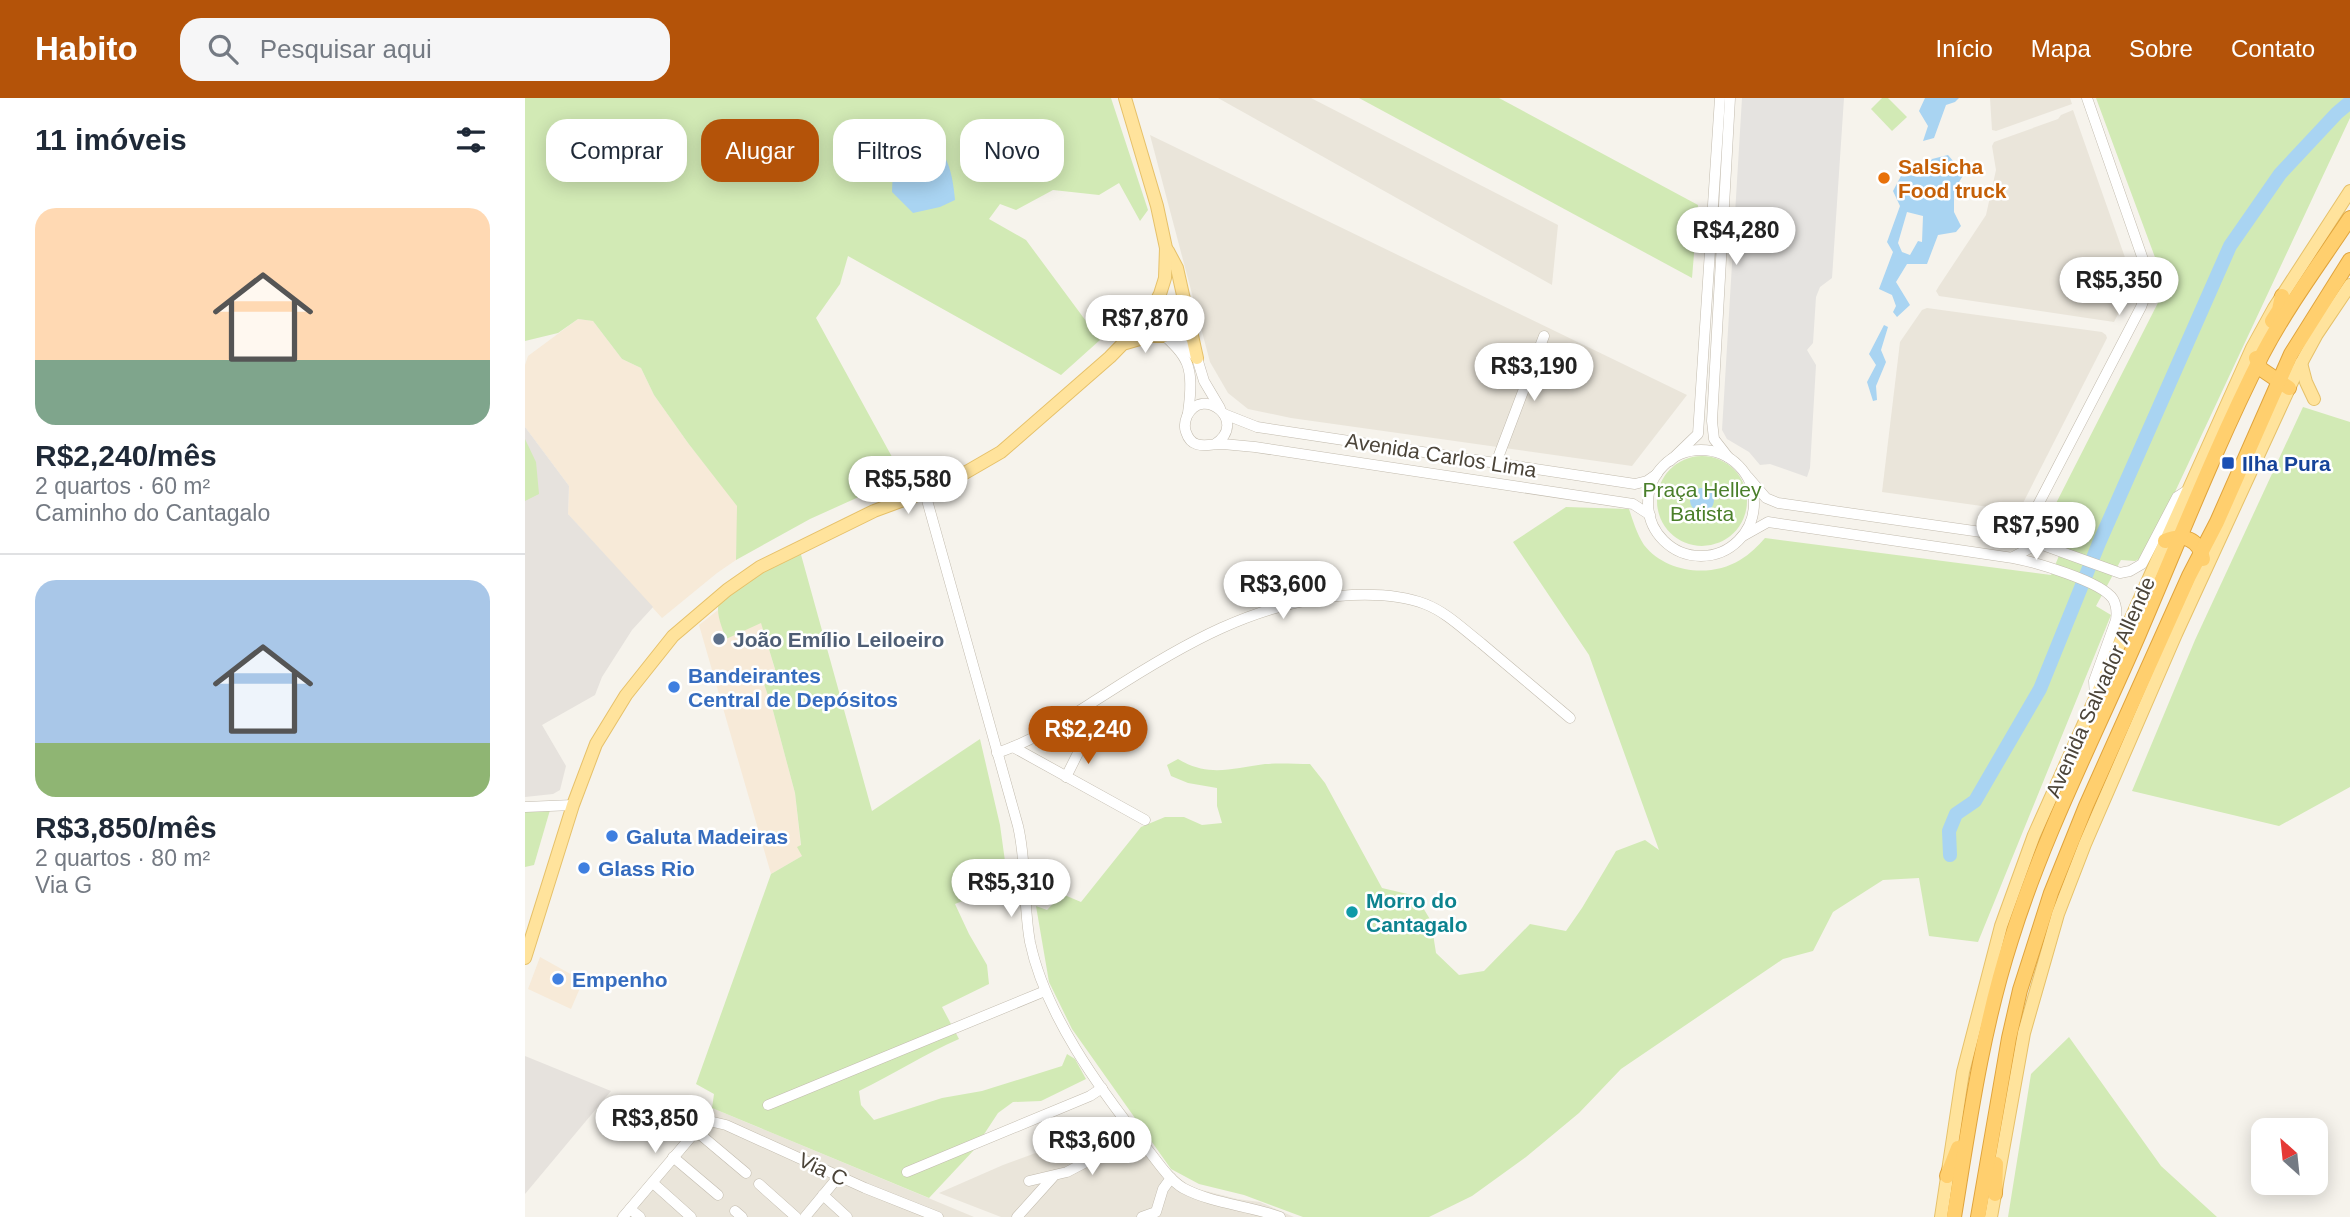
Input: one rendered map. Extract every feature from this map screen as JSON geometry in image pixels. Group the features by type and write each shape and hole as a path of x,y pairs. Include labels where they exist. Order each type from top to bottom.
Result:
{"highway":[{"name":"Avenida Salvador Allende","path":"2283,377 2287,314 2350,218"},
{"name":"Avenida Salvador Allende","path":"1978,1217 2009,1038 2032,951 2063,862 2306,327 2350,260"},
{"path":"2281,296 2277,313 2256,351 2283,377"},
{"path":"2250,380 2283,377"},
{"name":"Avenida Salvador Allende","path":"1954,1217 1979,1066 2010,943 2028,887 2139,633 2172,539 2250,380 2283,377"},
{"path":"2172,539 2193,541 2202,552 2203,564 2176,624 2176,634"},
{"path":"1995,1194 1994,1178 2011,1047 2009,1038"},
{"path":"1947,1176 1955,1159 1974,1072 1979,1066"}],"main road":[{"path":"525,958 573,805 589,761 609,720 650,663 690,620 746,576 789,551 874,510 925,493 1001,452 1122,345 1149,316 1165,278 1166,248 1125,98"},
{"name":"Avenida Salvador Allende","path":"1941,1217 1963,1072 2000,926 2034,835 2095,696 2172,539 2188,490 2248,356 2281,296 2350,191"},
{"path":"1166,248 1177,268 1197,358"},
{"name":"Avenida Salvador Allende","path":"1991,1217 2019,1054 2055,924 2085,844 2283,377 2317,334 2350,285"},
{"path":"1122,345 1150,335 1164,336"},
{"path":"2283,377 2306,382 2314,399"}],"street":[{"path":"1720,98 1698,434 1657,474 1651,487 1650,515 1655,529 1664,541 1676,550 1690,555 1719,553 1768,522 2013,558 2048,566 2106,592 2114,601 2116,620 2094,681 2095,696"},
{"path":"1730,98 1712,421 1714,439 1766,498 1778,503 2023,538 2115,572 2130,571 2142,564 2177,497 2188,490"},
{"path":"2023,538 2141,307 2148,288 2147,271 2087,98"},
{"path":"1149,316 1197,358 1204,381 1227,420 1224,437 1216,444"},
{"name":"Avenida Carlos Lima","path":"1149,316 1188,362 1191,372 1185,429 1192,441 1205,446 1216,444 1255,447 1633,504 1650,515"},
{"path":"1498,464 1499,455 1544,336"},
{"path":"1188,415 1204,404 1222,412"},
{"name":"Avenida Carlos Lima","path":"1222,412 1257,427 1635,484 1647,481 1657,474"},
{"path":"1670,461 1697,451 1709,451 1728,457"},
{"path":"1743,536 1753,513 1752,489 1748,477"},
{"path":"925,493 1021,841 1024,897 1031,944 1045,991 1055,1012 1102,1088 1171,1178 1194,1193 1280,1217"},
{"path":"2013,558 2030,548 2034,541"},
{"path":"997,753 1056,726 1222,626 1270,608 1334,596 1407,598 1441,612 1570,718"},
{"path":"1066,776 1080,749 1093,740"},
{"path":"1013,747 1145,820"},
{"path":"525,807 573,805"},
{"path":"768,1105 1045,991"},
{"path":"907,1172 1090,1096 1102,1088"},
{"name":"Via C","path":"696,1130 709,1121 726,1125 938,1217"},
{"path":"640,1217 626,1213 696,1130 746,1172"},
{"path":"1030,1181 1053,1177 1086,1163 1133,1131"},
{"path":"673,1157 718,1195"},
{"path":"805,1217 839,1176"},
{"path":"1017,1217 1053,1177"},
{"path":"1142,1217 1156,1212 1163,1189 1171,1178"},
{"path":"653,1183 691,1217"},
{"path":"759,1184 796,1217"},
{"path":"824,1195 847,1217"},
{"path":"1246,1206 1256,1217"}],"shaded area":[{"path":"1218,98 1311,98 1558,225 1552,285"},
{"path":"1742,98 1844,98 1832,278 1820,287 1816,297 1813,343 1807,350 1816,365 1810,468 1807,477 1770,464 1760,465 1749,452 1727,439 1722,430"},
{"path":"1990,98 2070,98 2072,104 1996,131 1992,130"},
{"path":"2073,110 2134,283 2114,322 1939,296 1936,291 1986,215 1996,170 1992,146 1994,142 2058,119"},
{"path":"1150,135 1687,395 1632,466 1291,418 1248,409 1228,393 1210,362"},
{"path":"1927,308 2102,332 2106,335 2107,338 2022,505 2018,508 2010,510 1882,492 1900,342 1922,310"},
{"path":"578,319 593,321 622,359 641,368 654,395 738,506 736,560 662,618 568,514 569,486 525,427 525,365 528,356"},
{"path":"525,427 569,486 568,514 653,607 632,630 602,677 595,695 542,725 566,766 560,790 553,794 525,797"},
{"path":"718,610 726,638 761,622 778,680 764,684 795,793 802,856 771,874 699,625"},
{"path":"540,957 583,981 571,1009 528,989"},
{"path":"525,1056 611,1091 525,1194"},
{"path":"712,1108 974,1217 616,1217"},
{"path":"1128,1119 1172,1177 1194,1188 1260,1202 1294,1217 1001,1217 939,1193 1003,1165"}],"green space":[{"path":"525,98 1111,98 1148,210 1140,221 1119,183 1099,195 1053,190 1016,210 1000,204 989,219 1026,240 1100,340 1061,375 848,256 840,284 816,318 903,477 810,519 736,560 737,506 654,395 641,368 622,359 593,321 578,319 558,333 525,341"},
{"path":"1359,98 1499,98 1698,205 1692,278"},
{"path":"1882,98 1888,98 1907,117 1892,131 1871,109"},
{"path":"2096,98 2350,98 2350,118 2145,556 2135,561 2121,560 2096,606 2111,615 1978,942 1929,936 1919,878 1883,880 1833,912 1813,951 1783,959 1621,1069 1579,1113 1526,1157 1472,1196 1429,1217 1303,1217 1244,1195 1199,1184 1171,1169 1072,1029 1049,982 1036,906 1047,910 1062,894 1081,902 1141,827 1165,817 1184,817 1202,825 1222,823 1217,806 1217,788 1188,783 1171,776 1167,765 1178,759 1211,770 1265,764 1310,764 1325,783 1382,888 1416,896 1431,921 1436,953 1459,975 1484,971 1530,924 1566,931 1616,851 1645,840 1659,850 1589,655 1513,542 1566,507 1629,509 1644,545 1664,562 1689,570 1703,571 1728,566 1747,555 1765,538 2051,575 2068,534 2046,523 2166,287"},
{"path":"2303,407 2350,422 2350,787 2279,826 2132,791 2195,640"},
{"path":"525,439 536,462 539,494 525,501"},
{"name":"Praça Helley Batista","path":"1702,456 1719,459 1734,469 1744,484 1747,501 1744,518 1734,533 1719,543 1702,546 1685,543 1670,533 1660,518 1657,501 1660,484 1670,469 1685,459"},
{"path":"800,551 872,811 980,739 1000,825 1008,883 955,904 987,965 989,984 942,1007 959,1039 859,1091 861,1105 874,1120 942,1098 982,1091 1062,1066 1067,1054 1075,1059 1086,1079 1041,1101 1013,1102 998,1113 973,1151 929,1198 712,1108 714,1094 696,1084 771,874 802,856 797,847 801,845 795,793 764,684 778,679 761,623 726,639 718,605 734,589"},
{"path":"550,810 534,865 525,867 525,811"},
{"path":"2069,1037 2161,1166 2217,1217 2008,1217 2031,1074"}],"water":[{"path":"1925,98 1959,98 1946,105 1934,138 1923,141 1928,126 1919,111"},
{"path":"1948,155 1964,174 1954,190 1954,212 1961,226 1956,232 1938,235 1927,264 1907,264 1896,282 1910,305 1897,317 1893,312 1896,306 1892,295 1879,289 1893,252 1887,242 1900,206 1893,191 1902,174 1921,177 1932,159","holes":["1907,212 1923,216 1922,242 1918,241 1910,255 1902,252 1898,243"]},
{"path":"946,160 955,200 940,207 913,213 892,192 893,182 946,182"},
{"path":"1884,325 1888,327 1881,350 1886,362 1876,386 1877,400 1873,401 1867,382 1876,365 1869,354"},
{"path":"1702,488 1711,491 1714,500 1711,509 1702,512 1693,509 1690,500 1693,491"}],"waterway":[{"path":"1950,855 1949,831 1956,814 1975,801 2040,689 2099,543 2230,246 2280,174 2350,102"}],"place":[{"name":"Salsicha Food truck","path":"1884,178"},
{"name":"Ilha Pura","path":"2228,463"},
{"name":"João Emílio Leiloeiro","path":"719,639"},
{"name":"Bandeirantes Central de Depósitos","path":"674,687"},
{"name":"Galuta Madeiras","path":"612,836"},
{"name":"Glass Rio","path":"584,868"},
{"name":"Morro do Cantagalo","path":"1352,912"},
{"name":"Empenho","path":"558,979"}]}
